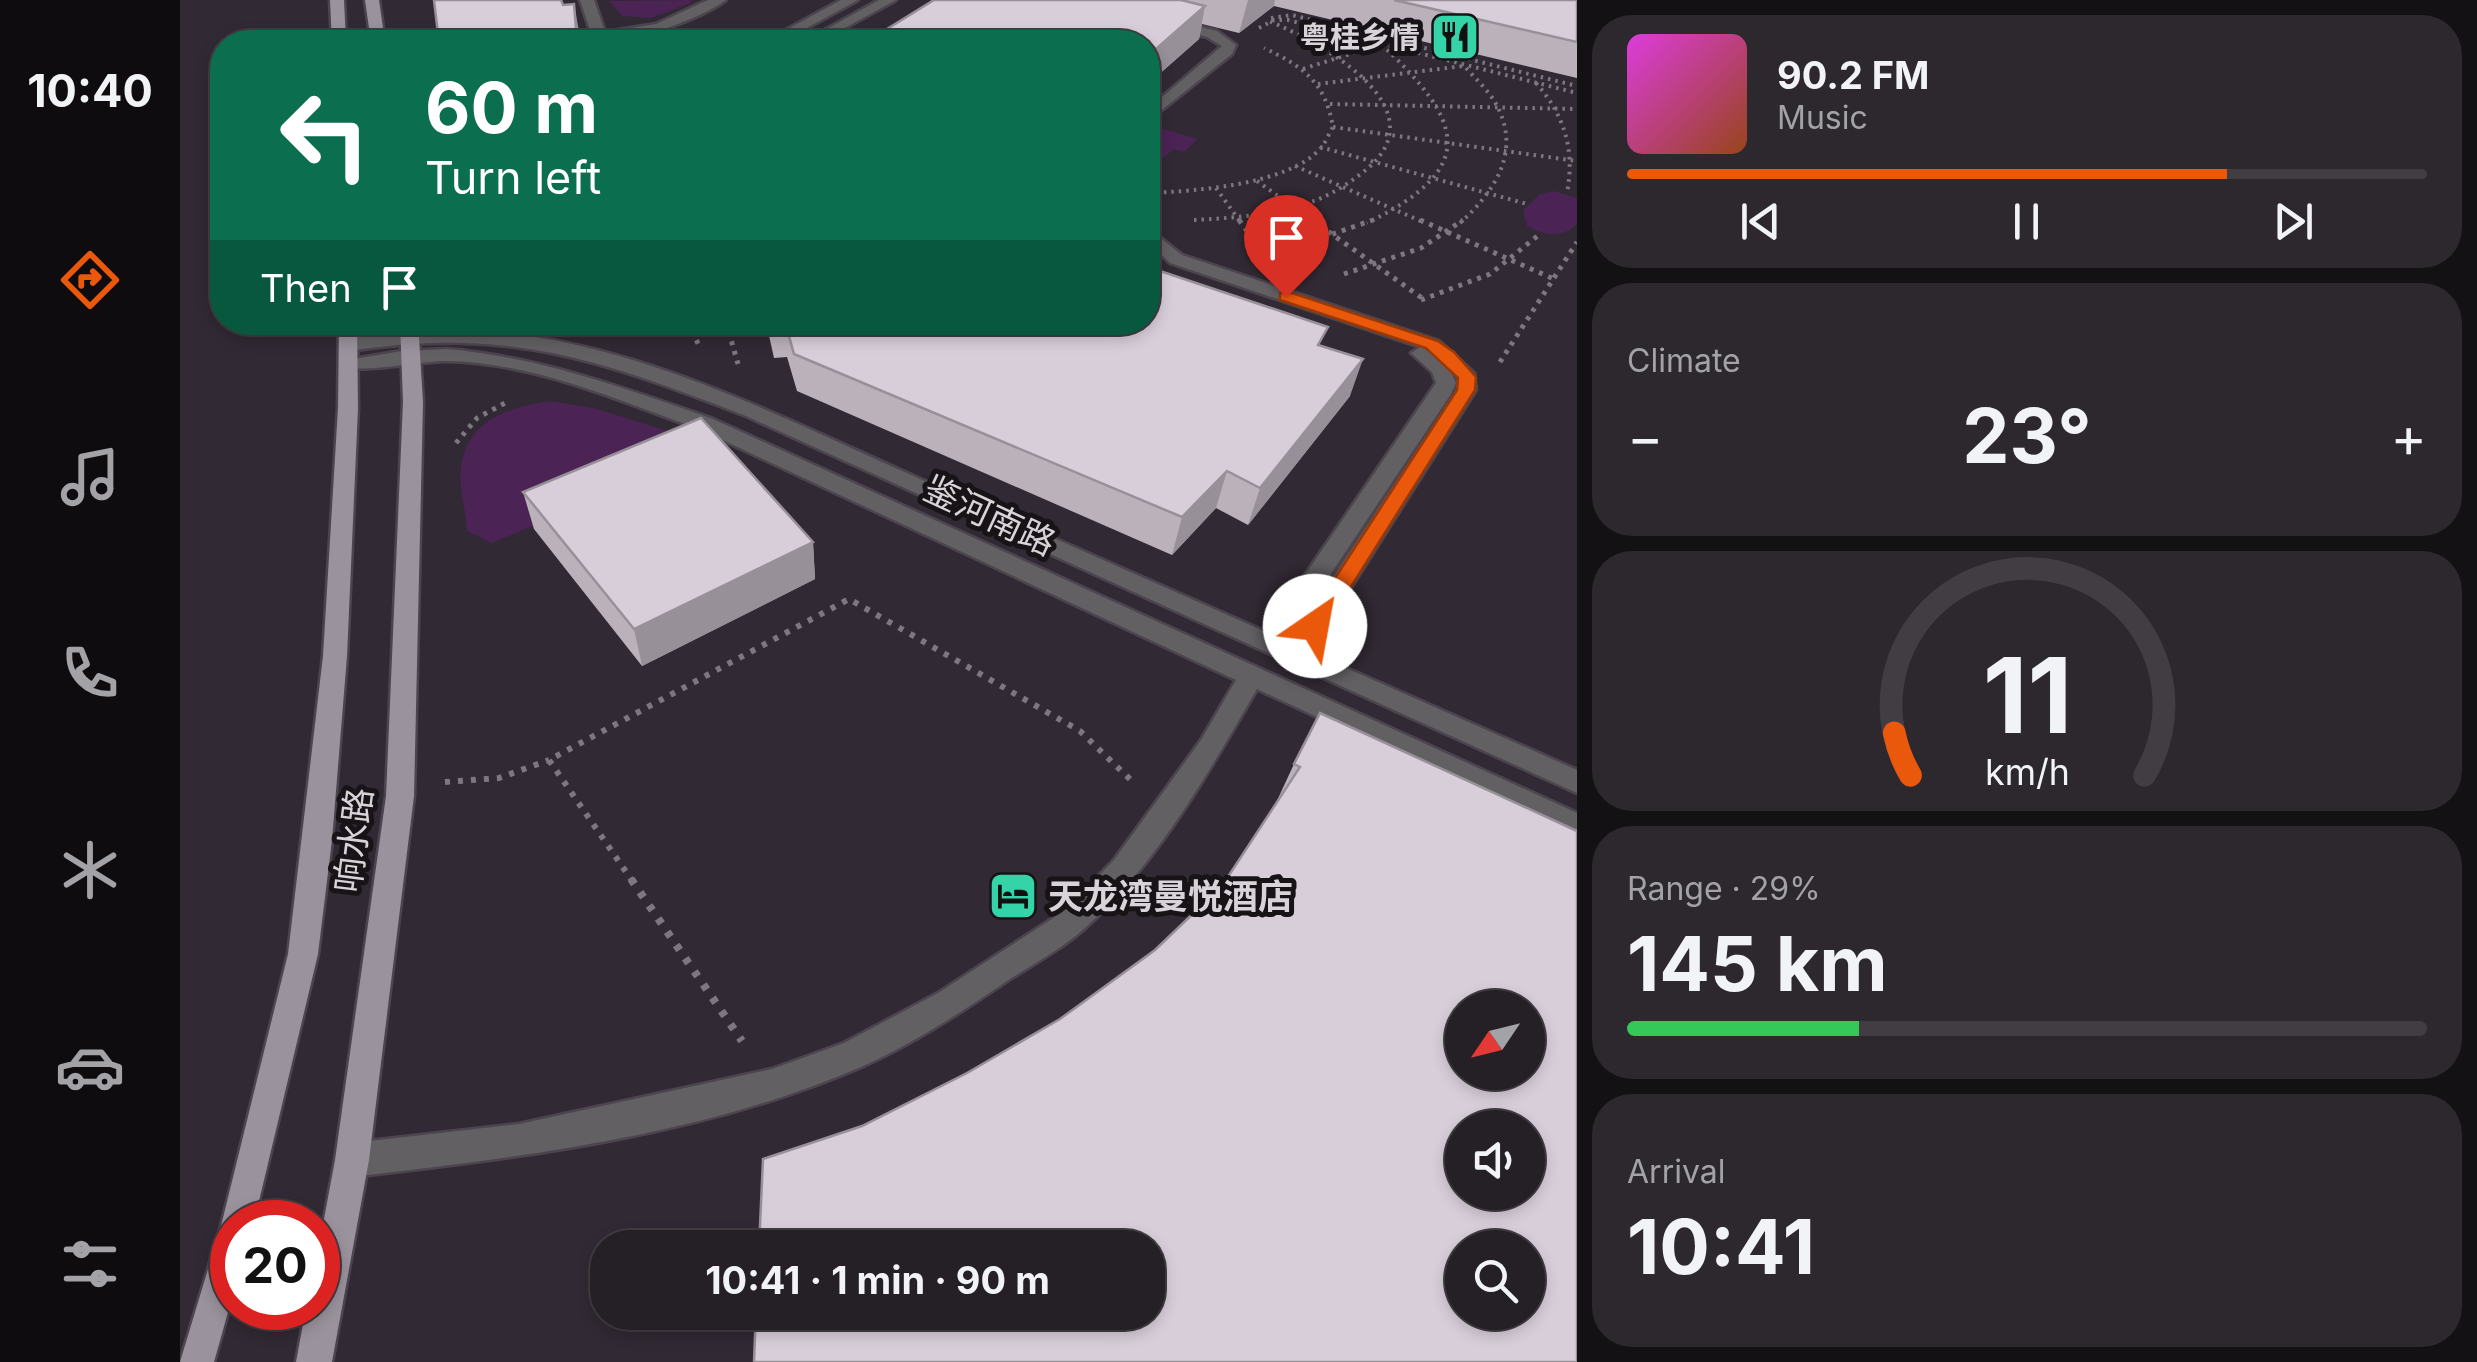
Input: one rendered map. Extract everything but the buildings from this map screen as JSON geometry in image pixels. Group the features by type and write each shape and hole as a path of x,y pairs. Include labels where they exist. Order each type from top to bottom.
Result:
{"main road":[{"path":"337,0 338,30"},
{"path":"372,0 376,30"},
{"name":"响水路","path":"314,1362 352,1160 400,796 412,456 409,338"},
{"name":"响水路","path":"242,1200 304,954 329,739 348,344"},
{"path":"196,1362 210,1314"}],"street":[{"path":"587,0 597,30"},
{"path":"645,30 719,0"},
{"path":"794,30 851,0"},
{"path":"832,30 888,0"},
{"path":"1146,17 1212,34 1230,46 1160,106"},
{"path":"1160,30 1214,49 1160,96"},
{"path":"1160,244 1176,259 1432,345 1467,377 1466,390 1296,654"},
{"path":"1160,255 1185,271 1413,348 1442,370 1446,383 1272,644"},
{"name":"鉴河南路","path":"348,344 497,336 670,380 753,412 1577,782"},
{"name":"鉴河南路","path":"409,338 591,384 706,424 1577,826"},
{"path":"352,1160 519,1141 772,1085 853,1055 933,1012 1074,920 1124,868 1210,747 1252,675"}],"path":[{"path":"1256,31 1274,15 1292,15 1577,86"},
{"path":"1267,21 1288,20 1577,94"},
{"path":"1182,220 1250,216 1292,206 1344,187 1385,146 1386,105 1368,78 1340,58 1267,21"},
{"path":"1302,69 1381,44"},
{"path":"1245,252 1335,236 1370,224 1396,210 1434,179 1449,143 1443,106 1417,72 1381,44"},
{"path":"1160,192 1256,180 1294,165 1320,148 1333,126 1330,104 1318,84 1302,69 1260,46"},
{"path":"1507,68 1518,55"},
{"path":"1318,84 1465,66"},
{"path":"1333,275 1410,256 1452,234 1494,195 1505,179 1510,152 1506,120 1480,80 1465,66"},
{"path":"1536,83 1576,143 1576,161 1566,193"},
{"path":"1330,104 1577,109"},
{"path":"1333,126 1576,161"},
{"path":"1320,148 1527,204"},
{"path":"1294,165 1554,279"},
{"path":"1256,180 1438,308"},
{"path":"1406,304 1490,274 1540,234"},
{"path":"1499,364 1577,242"},
{"path":"694,335 702,352"},
{"path":"729,335 736,362 744,370"},
{"path":"1492,345 1505,354"},
{"path":"451,453 474,420 487,409 515,399"},
{"path":"444,782 493,782 517,777 849,600 1080,731 1164,812"},
{"path":"549,760 772,1085"},
{"path":"442,797 444,764"}],"shaded area":[{"path":"609,1 693,2 651,18 622,16"},
{"path":"1160,128 1198,139 1184,152 1174,149 1160,158"},
{"path":"1554,191 1577,198 1577,224 1553,234 1527,226 1523,210 1539,195"},
{"path":"550,401 594,408 719,447 492,543 467,531 460,474 472,437 506,412"}],"place":[{"name":"粤桂乡情","path":"1455,37"},
{"name":"天龙湾曼悦酒店","path":"1013,896"}],"route":[{"path":"1286,297 1432,345 1467,377 1466,390 1315,626"}]}
